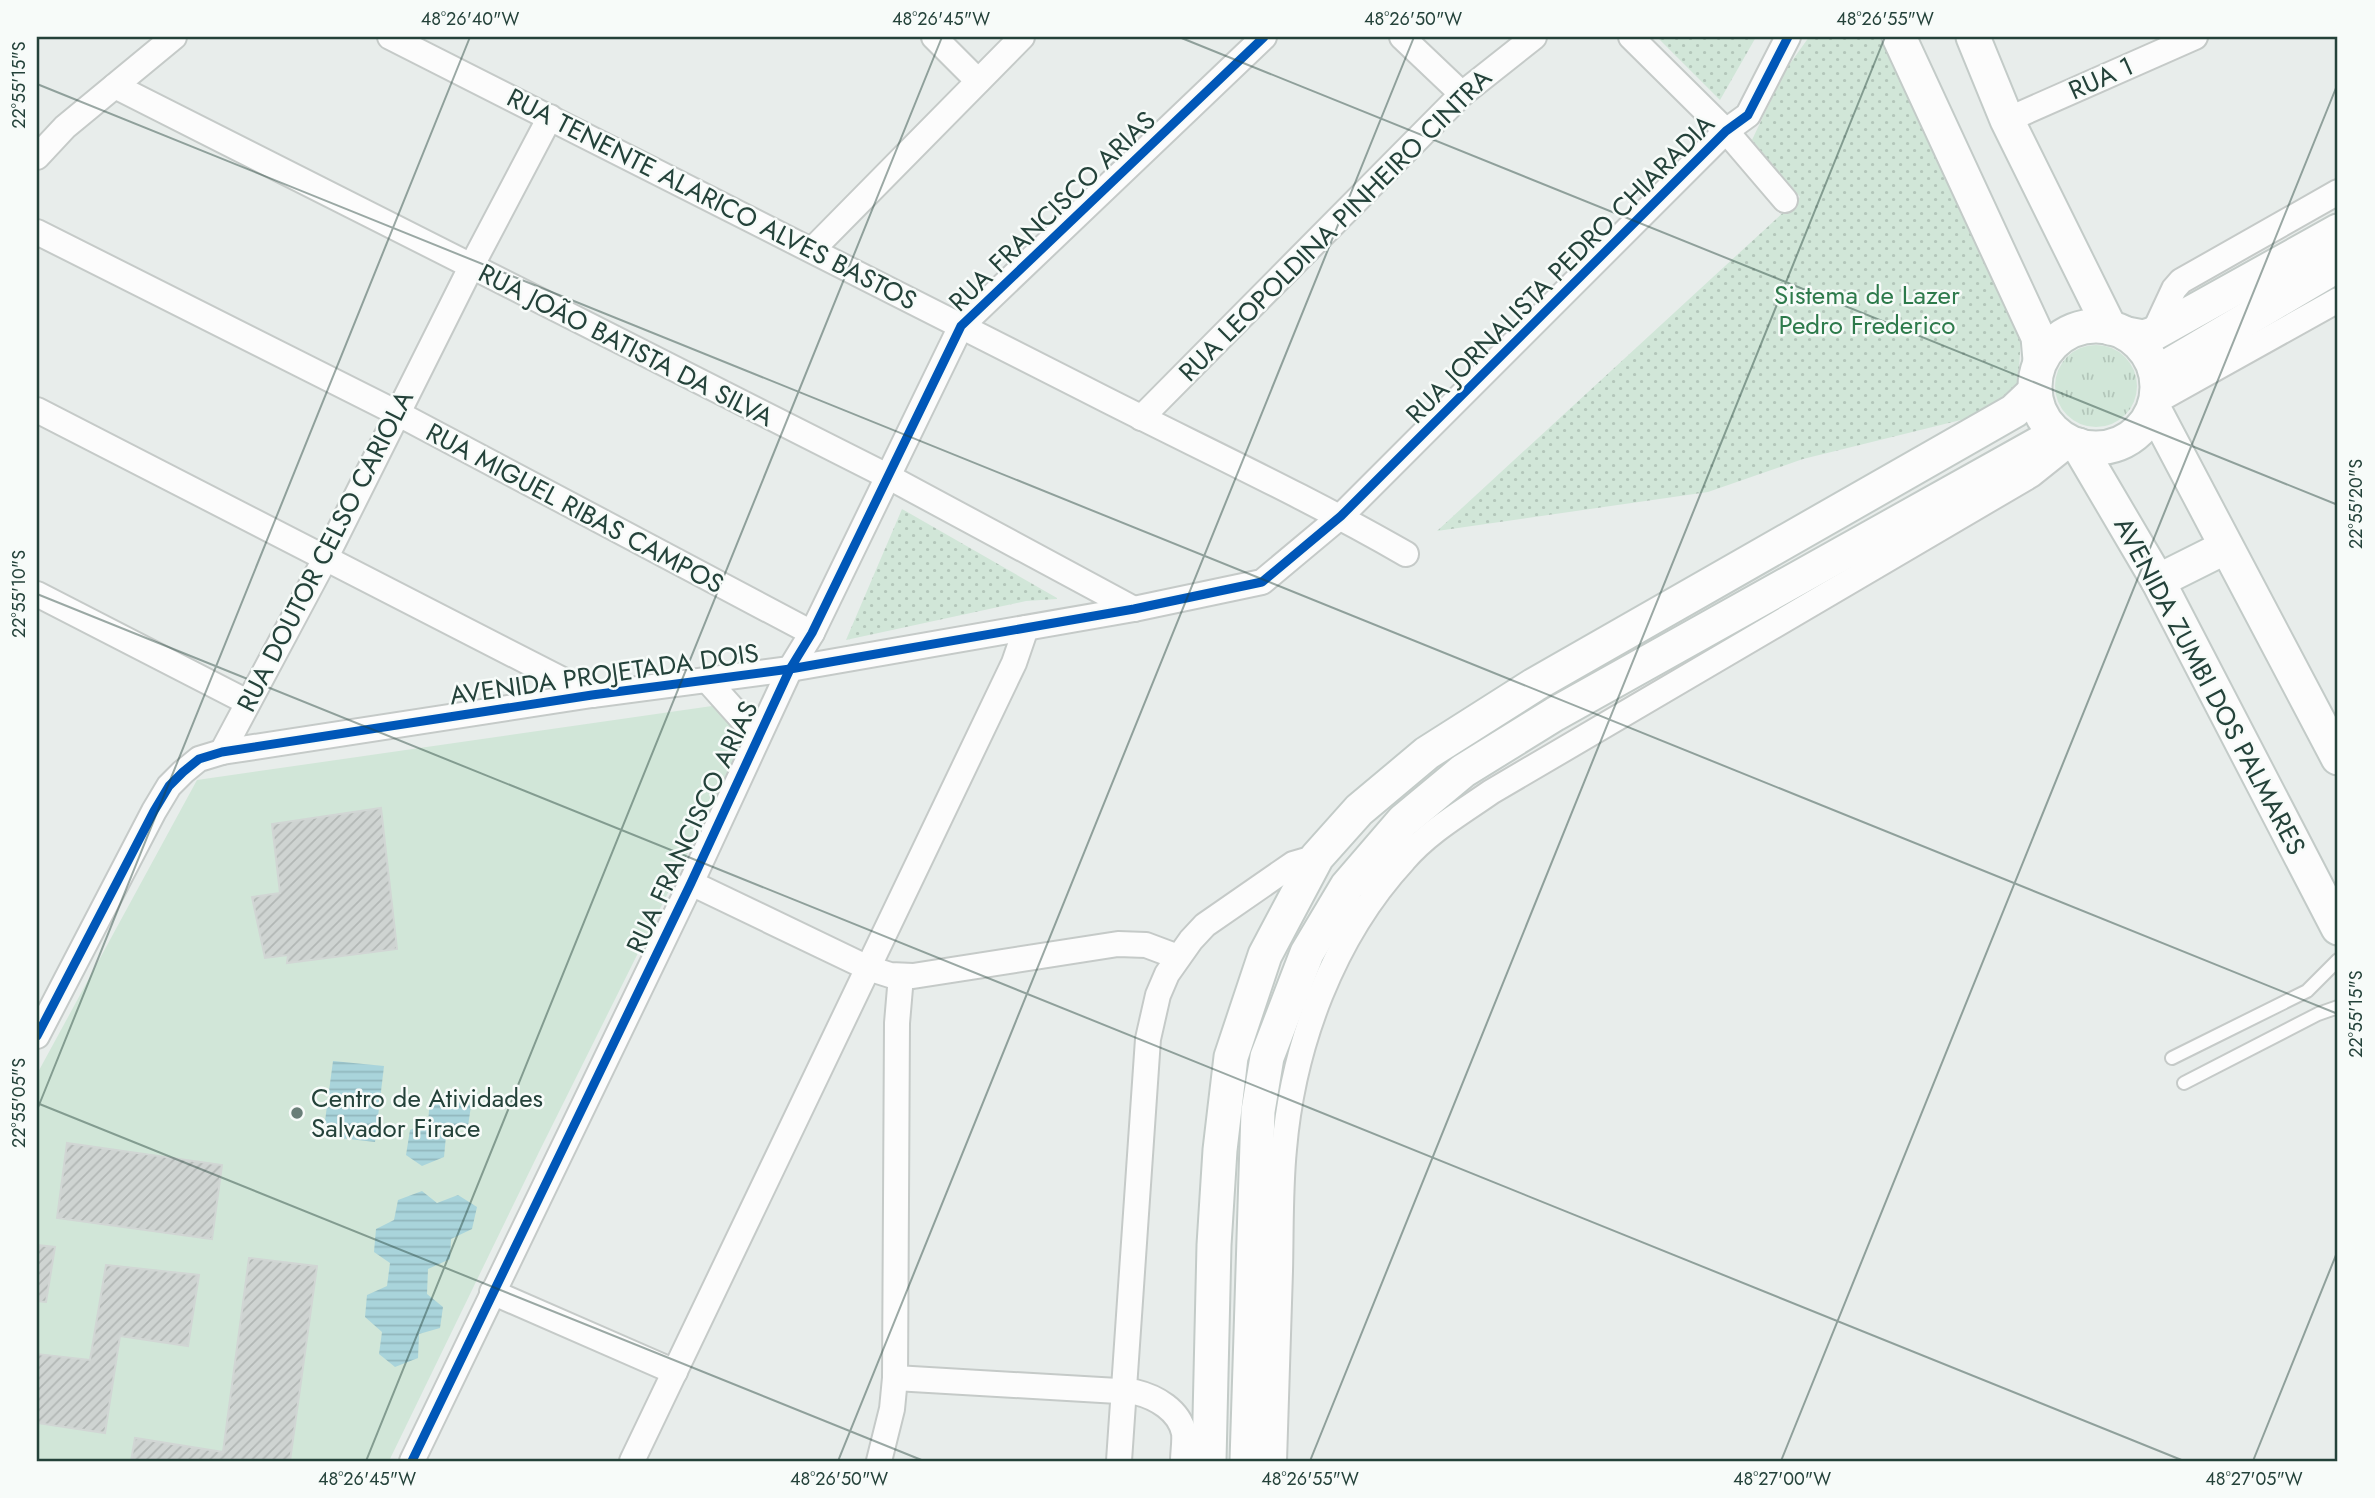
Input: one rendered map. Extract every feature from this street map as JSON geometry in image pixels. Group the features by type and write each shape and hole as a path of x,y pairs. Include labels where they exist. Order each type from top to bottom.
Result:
{"main road":[{"path":"1899,37 2038,337 2037,376 2042,414 2068,440 2101,448 2130,438 2141,428 2155,394 2338,265"},
{"path":"1973,37 2007,120 2130,332 2150,358 2155,394 2226,547 2338,758"},
{"path":"1209,1461 1214,1245 1220,1150 1231,1057 1265,955 1317,857 1359,810 1427,753 1534,685 2014,411 2037,376 2055,341 2077,328 2094,325 2130,332 2338,231"},
{"path":"1247,1461 1258,1111 1265,1071 1278,1027 1307,953 1347,886 1403,821 1464,771 1555,714 2068,440"},
{"name":"AVENIDA ZUMBI DOS PALMARES","path":"2068,440 2158,581 2335,911"},
{"path":"2158,581 2226,547"}],"street":[{"path":"37,157 65,127 174,37"},
{"name":"RUA TENENTE ALARICO ALVES BASTOS","path":"390,37 813,249 1141,418 1341,516 1406,554"},
{"path":"934,37 978,81"},
{"path":"813,249 1022,37"},
{"name":"RUA FRANCISCO ARIAS","path":"412,1461 691,883 790,668 812,634 961,326 1264,37"},
{"path":"1402,37 1462,94"},
{"name":"RUA LEOPOLDINA PINHEIRO CINTRA","path":"1141,418 1462,94 1534,37"},
{"path":"1631,37 1726,131 1785,200"},
{"name":"RUA JORNALISTA PEDRO CHIARADIA","path":"1341,516 1726,131 1748,115 1788,37"},
{"name":"RUA 1","path":"2007,120 2195,37"},
{"name":"RUA JOÃO BATISTA DA SILVA","path":"115,86 889,477 1134,609"},
{"name":"RUA DOUTOR CELSO CARIOLA","path":"222,752 325,559 471,267 550,117"},
{"path":"2130,332 2181,281 2338,192"},
{"name":"RUA MIGUEL RIBAS CAMPOS","path":"37,232 397,413 812,634"},
{"path":"2155,394 2338,300"},
{"path":"37,410 592,695"},
{"path":"1273,1461 1284,1148 1297,1067 1316,1007 1347,939 1382,885 1405,858 1439,828 1492,792 2031,475 2068,440"},
{"name":"AVENIDA PROJETADA DOIS","path":"222,752 592,695 790,668 1134,609 1262,582 1341,516"},
{"path":"37,594 247,702"},
{"path":"632,1461 1014,663 1026,628"},
{"path":"707,680 758,737"},
{"path":"37,1036 169,786 199,759 222,752"},
{"path":"1119,1461 1148,1039 1158,995 1178,957 1205,925 1293,864 1317,857"},
{"path":"691,883 868,968 901,976 1118,944 1146,945 1178,957"},
{"path":"879,1461 892,1409 895,1378 897,1023 901,976"},
{"path":"492,1292 675,1372"},
{"path":"895,1378 1147,1395 1158,1400 1175,1415 1184,1434 1183,1461"},
{"path":"1196,1461 1209,1428"}],"lane":[{"path":"2172,1058 2307,991 2338,960"},
{"path":"2307,991 2318,1014"},
{"path":"2185,1083 2318,1014 2338,1007"}],"green space":[{"path":"1657,37 1756,37 1720,100"},
{"name":"Sistema de Lazer Pedro Frederico","path":"1809,37 1881,37 2021,336 2018,385 1977,416 1803,459 1708,492 1437,531 1800,197 1752,140 1784,72"},
{"path":"2096,345 2112,348 2125,357 2134,370 2137,386 2134,402 2125,415 2112,424 2096,427 2080,424 2067,415 2058,402 2055,386 2058,370 2067,357 2080,348"},
{"path":"902,509 1057,599 1026,601 846,640"},
{"name":"Centro de Atividades Salvador Firace","path":"712,706 732,718 737,730 737,754 389,1461 37,1461 37,1074 197,780"}],"water":[{"path":"333,1061 384,1066 375,1142 323,1136"},
{"path":"454,1092 471,1106 468,1126 446,1136 444,1157 422,1166 406,1155 410,1130 428,1122 430,1100"},
{"path":"422,1191 437,1203 458,1195 477,1207 472,1229 451,1239 450,1259 428,1269 427,1294 443,1307 440,1328 419,1334 418,1358 395,1367 379,1354 382,1332 365,1317 367,1295 387,1286 390,1263 374,1252 376,1229 394,1220 398,1200"}],"building":[{"path":"381,808 397,949 287,963 288,955 265,958 252,897 280,893 272,824"},
{"path":"67,1143 222,1165 212,1239 57,1218"},
{"path":"37,1245 55,1247 46,1302 37,1301"},
{"path":"249,1258 317,1266 290,1461 131,1461 135,1438 223,1452"},
{"path":"106,1265 199,1275 188,1346 120,1336 105,1433 37,1423 37,1354 90,1360"}],"cycle path":[{"path":"412,1461 691,883 790,669 812,633 961,326 1264,37"},
{"path":"37,1036 154,811 169,786 199,759 222,752 592,695 790,669 1134,609 1262,582 1341,516 1726,131 1748,115 1788,37"}],"place":[{"name":"Centro de Atividades Salvador Firace","path":"297,1113"}]}
